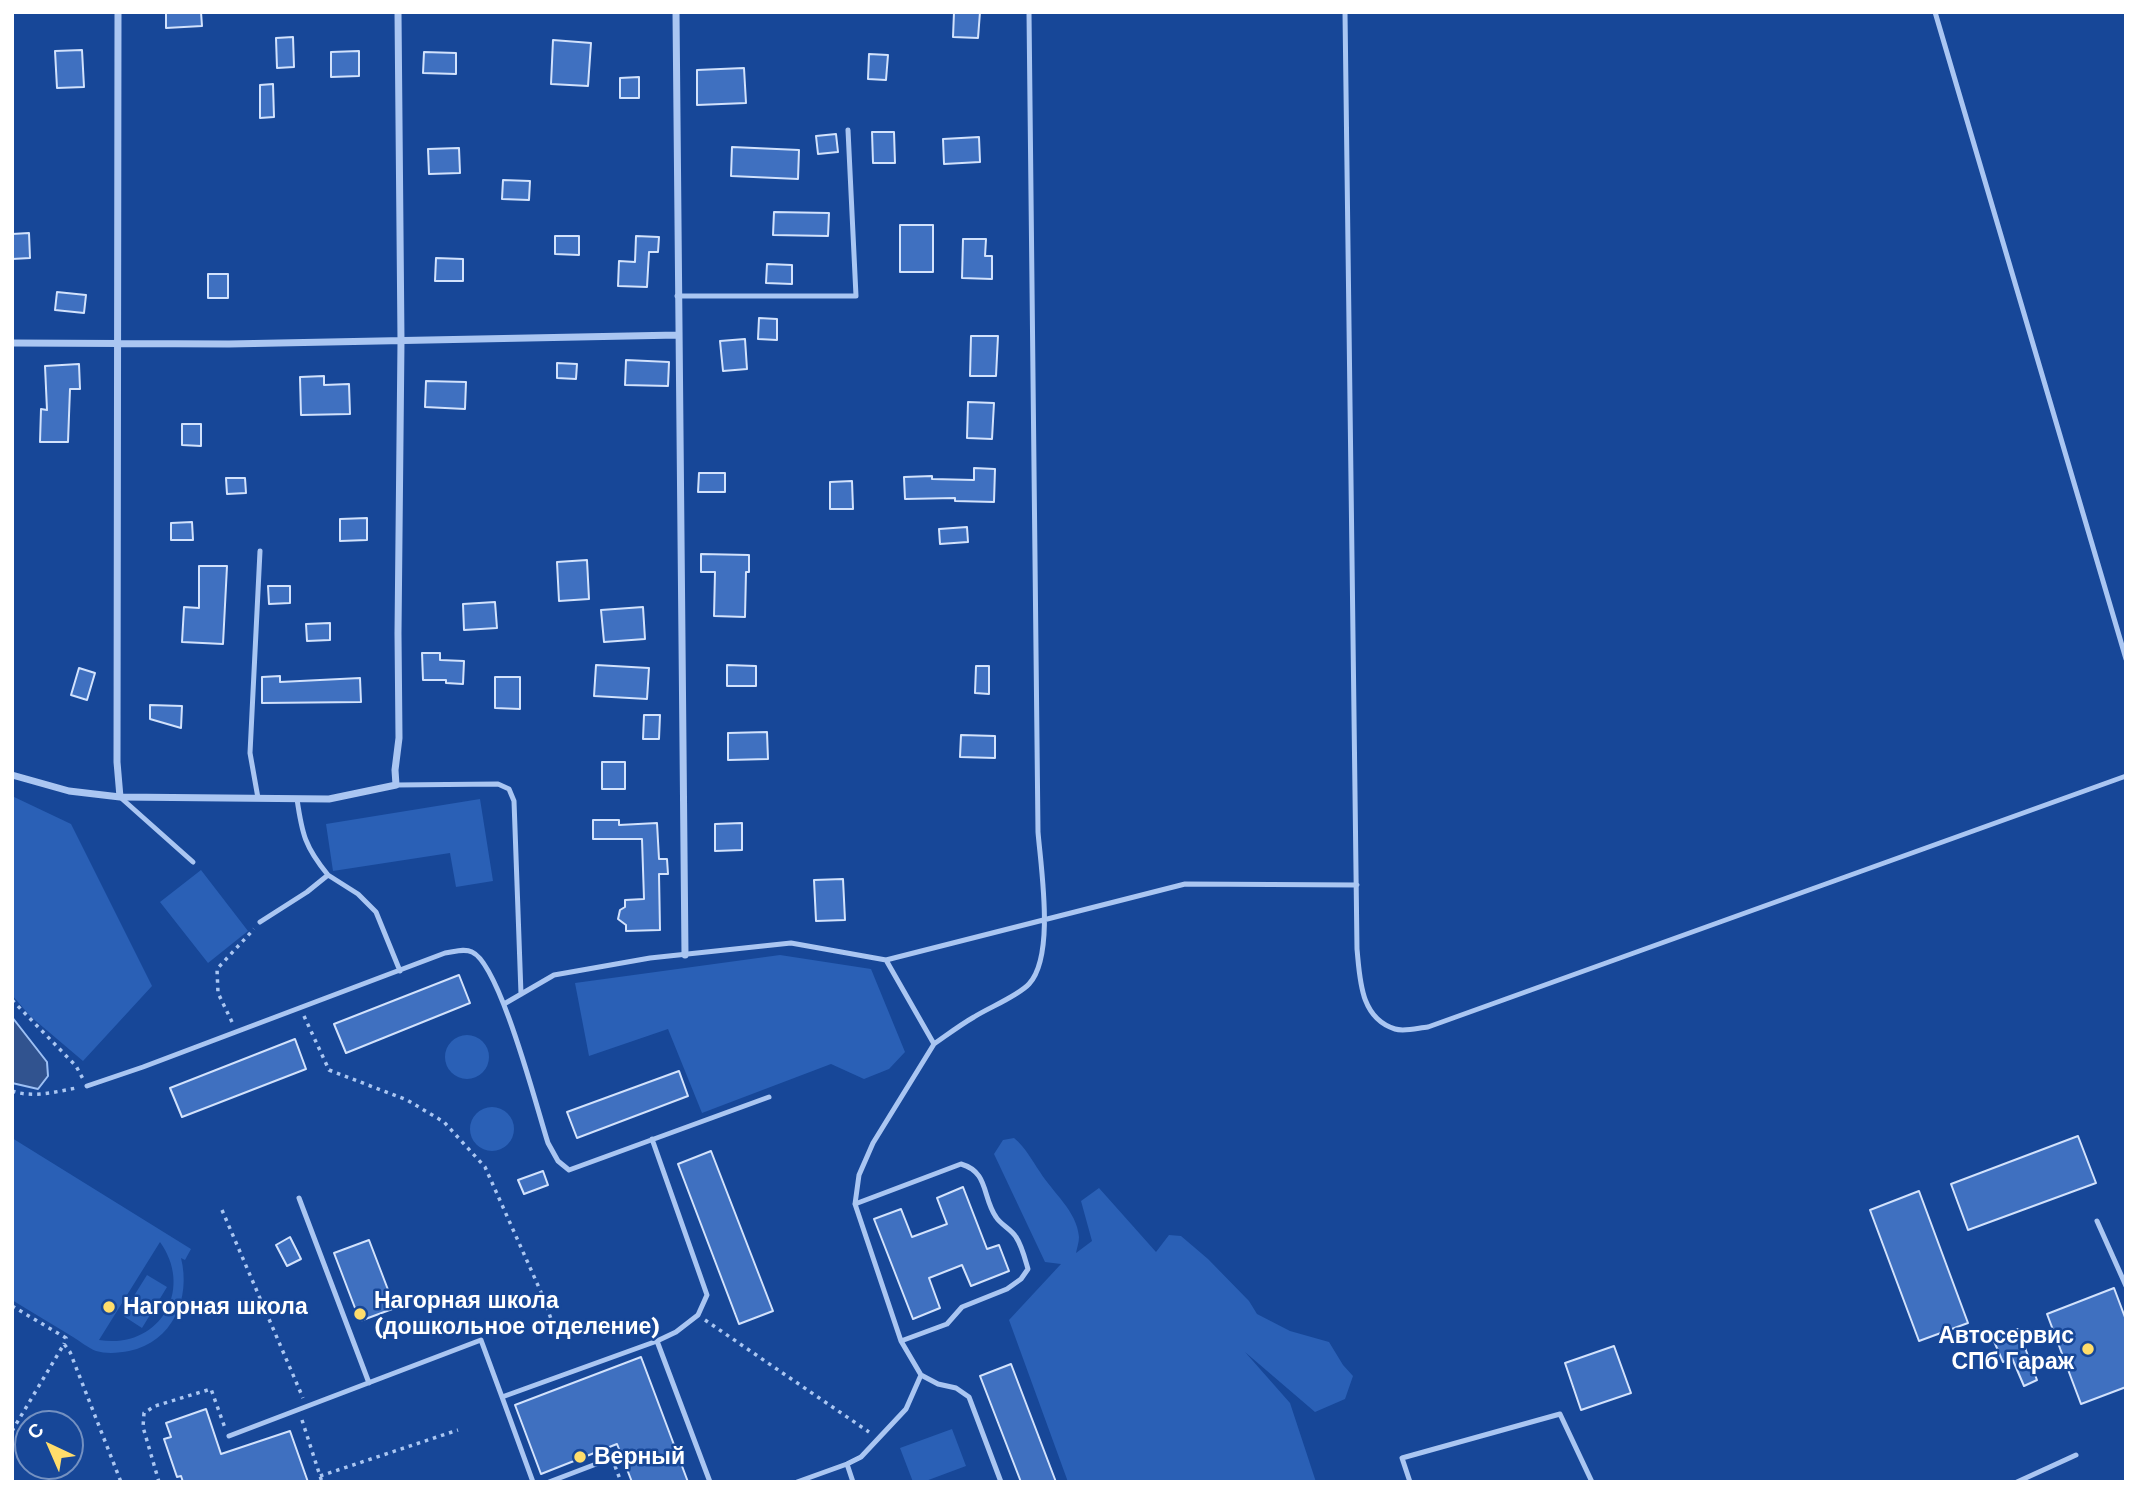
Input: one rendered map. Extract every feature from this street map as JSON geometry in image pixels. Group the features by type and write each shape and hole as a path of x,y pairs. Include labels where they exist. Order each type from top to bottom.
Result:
{"street":[{"path":"118,12 117,762 120,797"},
{"path":"12,775 69,791 120,797 329,799 396,785 399,738 401,341 398,12"},
{"path":"676,12 685,956"},
{"path":"12,343 118,345 678,335"}],"lane":[{"path":"1001,1482 970,1397 956,1388 938,1384 921,1375 901,1341 855,1204 859,1175 873,1143 934,1044 970,1018 1029,984 1037,970 1043,949 1044,921 1038,832 1029,12"},
{"path":"1345,12 1357,949 1362,992 1374,1017 1396,1030 1428,1027 2126,776"},
{"path":"1935,12 2126,659"},
{"path":"677,296 856,296 848,130"},
{"path":"258,798 250,753 260,551"},
{"path":"396,785 498,784 509,789 514,800 521,994"},
{"path":"120,797 192,862"},
{"path":"297,799 301,829 311,854 328,875 358,894 376,912 400,971"},
{"path":"260,922 328,875"},
{"path":"504,1004 554,975 650,958 791,943 886,960 1185,884 1357,885"},
{"path":"87,1086 445,953 464,950 474,953 486,968 504,1004 548,1143 558,1161 569,1170 769,1097"},
{"path":"886,960 934,1044"},
{"path":"502,1397 657,1341 676,1332 698,1315 707,1295 652,1139"},
{"path":"855,1204 961,1164 973,1167 997,1219 1017,1238 1028,1269 1021,1279 1007,1289 962,1307 947,1324 901,1341"},
{"path":"299,1198 369,1383"},
{"path":"2097,1221 2126,1286"},
{"path":"229,1436 481,1340 533,1482"},
{"path":"657,1341 710,1482"},
{"path":"797,1482 861,1457 906,1409 921,1375"},
{"path":"1410,1482 1402,1458 1560,1413 1592,1482"},
{"path":"2017,1482 2076,1455"},
{"path":"548,1482 612,1458"},
{"path":"847,1464 853,1482"}],"path":[{"path":"237,1032 218,993 217,969 260,922"},
{"path":"12,1000 76,1066 87,1086 44,1094 21,1094 12,1091"},
{"path":"300,1007 329,1070 407,1100 444,1122 485,1167 545,1301 556,1334"},
{"path":"222,1210 306,1407"},
{"path":"12,1306 66,1338 12,1431"},
{"path":"698,1315 880,1438"},
{"path":"64,1344 70,1352 121,1482"},
{"path":"159,1482 143,1427 144,1413 155,1406 211,1389 229,1436"},
{"path":"299,1410 322,1482"},
{"path":"320,1476 458,1430"}],"shaded area":[{"path":"12,796 71,824 152,986 83,1061 30,1016 12,995"},
{"path":"480,799 493,881 456,887 450,853 333,871 326,824"},
{"path":"201,870 248,931 208,963 160,902"},
{"path":"780,955 871,969 905,1052 889,1069 864,1079 831,1064 702,1113 668,1029 589,1056 575,983"},
{"path":"12,1017 47,1062 48,1076 38,1089 12,1083"},
{"path":"467,1035 482,1042 489,1057 482,1072 467,1079 452,1072 445,1057 452,1042"},
{"path":"492,1107 507,1114 514,1129 507,1144 492,1151 477,1144 470,1129 477,1114"},
{"path":"12,1138 191,1249 185,1260 181,1258 183,1288 181,1303 175,1316 157,1338 129,1351 108,1353 93,1350 12,1300","holes":["160,1242 170,1261 174,1279 172,1297 165,1313 153,1326 138,1336 120,1341 99,1340"]},
{"path":"1014,1138 1074,1219 1079,1237 1076,1253 1092,1241 1081,1201 1099,1188 1156,1252 1169,1235 1181,1236 1249,1301 1257,1314 1290,1331 1329,1342 1353,1376 1345,1399 1315,1412 1245,1352 1290,1403 1316,1482 1068,1482 1009,1320 1061,1264 1045,1262 994,1154 1003,1140"},
{"path":"147,1275 167,1287 142,1328 122,1315"},
{"path":"952,1429 966,1466 923,1482 913,1482 900,1448"}],"building":[{"path":"166,12 201,12 202,26 166,28"},
{"path":"954,12 980,12 978,38 953,37"},
{"path":"293,37 294,67 277,68 276,38"},
{"path":"553,40 591,43 588,86 551,84"},
{"path":"82,50 84,87 57,88 55,51"},
{"path":"359,51 359,76 331,77 331,52"},
{"path":"424,52 456,53 456,74 423,73"},
{"path":"869,54 888,55 886,80 868,79"},
{"path":"744,68 746,103 697,105 697,70"},
{"path":"639,77 639,98 620,98 620,78"},
{"path":"273,84 274,117 260,118 260,85"},
{"path":"872,132 894,132 895,163 873,163"},
{"path":"836,134 838,152 818,154 816,136"},
{"path":"979,137 980,162 944,164 943,139"},
{"path":"732,147 799,150 798,179 731,176"},
{"path":"459,148 460,173 429,174 428,149"},
{"path":"503,180 530,181 529,200 502,199"},
{"path":"774,212 829,213 828,236 773,235"},
{"path":"900,225 933,225 933,272 900,272"},
{"path":"29,233 30,258 12,259 12,234"},
{"path":"555,236 579,236 579,255 555,254"},
{"path":"636,236 659,237 658,252 649,252 647,287 618,286 619,261 635,262"},
{"path":"963,239 986,239 985,256 992,256 992,279 962,278"},
{"path":"436,258 463,259 463,281 435,281"},
{"path":"767,264 792,265 792,284 766,283"},
{"path":"208,274 228,274 228,298 208,298"},
{"path":"57,292 86,295 84,313 55,310"},
{"path":"759,318 777,319 777,340 758,339"},
{"path":"971,336 998,336 996,376 970,376"},
{"path":"745,339 747,369 723,371 720,341"},
{"path":"626,360 669,362 668,386 625,385"},
{"path":"557,363 577,364 576,379 557,378"},
{"path":"79,364 80,389 70,389 68,442 40,442 41,409 47,410 45,366"},
{"path":"324,376 324,385 349,384 350,414 301,415 300,377"},
{"path":"426,381 466,382 465,409 425,407"},
{"path":"968,402 994,403 992,439 967,438"},
{"path":"182,424 201,424 201,446 182,445"},
{"path":"974,468 995,469 994,502 955,501 955,498 905,499 904,477 932,476 932,479 974,480"},
{"path":"699,473 725,473 725,492 698,492"},
{"path":"226,478 245,478 246,493 227,494"},
{"path":"852,481 853,509 830,509 830,482"},
{"path":"367,518 367,540 340,541 340,519"},
{"path":"192,522 193,540 171,540 171,523"},
{"path":"967,527 968,542 940,544 939,529"},
{"path":"701,554 749,555 745,617 714,616 715,572 701,572"},
{"path":"587,560 589,599 559,601 557,562"},
{"path":"199,566 227,566 223,644 182,642 184,607 199,608"},
{"path":"268,586 290,586 290,603 269,604"},
{"path":"495,602 497,628 464,630 463,604"},
{"path":"643,607 645,639 604,642 601,610"},
{"path":"330,623 330,640 307,641 306,624"},
{"path":"422,653 440,653 440,660 464,661 463,684 446,683 446,680 423,680"},
{"path":"596,665 649,668 647,699 594,696"},
{"path":"727,665 756,666 756,686 727,686"},
{"path":"976,666 989,666 989,694 975,693"},
{"path":"79,668 95,673 87,700 71,695"},
{"path":"280,676 280,682 360,678 361,702 262,703 262,677"},
{"path":"495,677 520,677 520,709 495,708"},
{"path":"150,705 182,706 181,728 150,719"},
{"path":"644,715 660,715 659,739 643,739"},
{"path":"767,732 768,759 728,760 728,733"},
{"path":"961,735 995,736 995,758 960,757"},
{"path":"602,762 625,762 625,789 602,789"},
{"path":"593,820 619,820 619,825 657,823 659,859 667,859 668,874 659,874 660,930 626,931 626,925 618,919 620,910 625,907 625,900 644,899 642,839 593,839"},
{"path":"742,823 742,850 715,851 715,824"},
{"path":"843,879 845,920 816,921 814,880"},
{"path":"459,975 470,1003 346,1053 334,1024"},
{"path":"295,1039 306,1069 182,1117 170,1088"},
{"path":"679,1071 688,1096 577,1138 567,1112"},
{"path":"2078,1136 2096,1183 1968,1230 1951,1184"},
{"path":"711,1151 773,1311 739,1324 678,1164"},
{"path":"543,1171 548,1185 524,1194 518,1180"},
{"path":"963,1187 987,1249 999,1245 1009,1271 971,1286 962,1265 929,1278 940,1308 913,1319 874,1219 901,1209 912,1237 947,1224 937,1198"},
{"path":"1919,1191 1968,1323 1919,1341 1870,1210"},
{"path":"290,1237 301,1259 287,1266 276,1245"},
{"path":"369,1240 395,1308 360,1321 334,1253"},
{"path":"2114,1288 2126,1320 2126,1387 2081,1404 2047,1314"},
{"path":"2018,1329 2037,1380 2024,1386 2012,1358 2003,1362 1993,1339"},
{"path":"1614,1346 1631,1393 1581,1410 1565,1363"},
{"path":"641,1357 688,1482 632,1482 617,1444 541,1474 515,1405"},
{"path":"1011,1364 1056,1482 1021,1482 980,1376"},
{"path":"206,1409 221,1454 290,1431 308,1482 183,1482 181,1476 177,1477 164,1439 171,1437 166,1423"}],"place":[{"name":"Нагорная школа","path":"109,1307"},
{"name":"Нагорная школа (дошкольное отделение)","path":"360,1314"},
{"name":"Автосервис СПб Гараж","path":"2088,1349"},
{"name":"Верный","path":"580,1457"}]}
